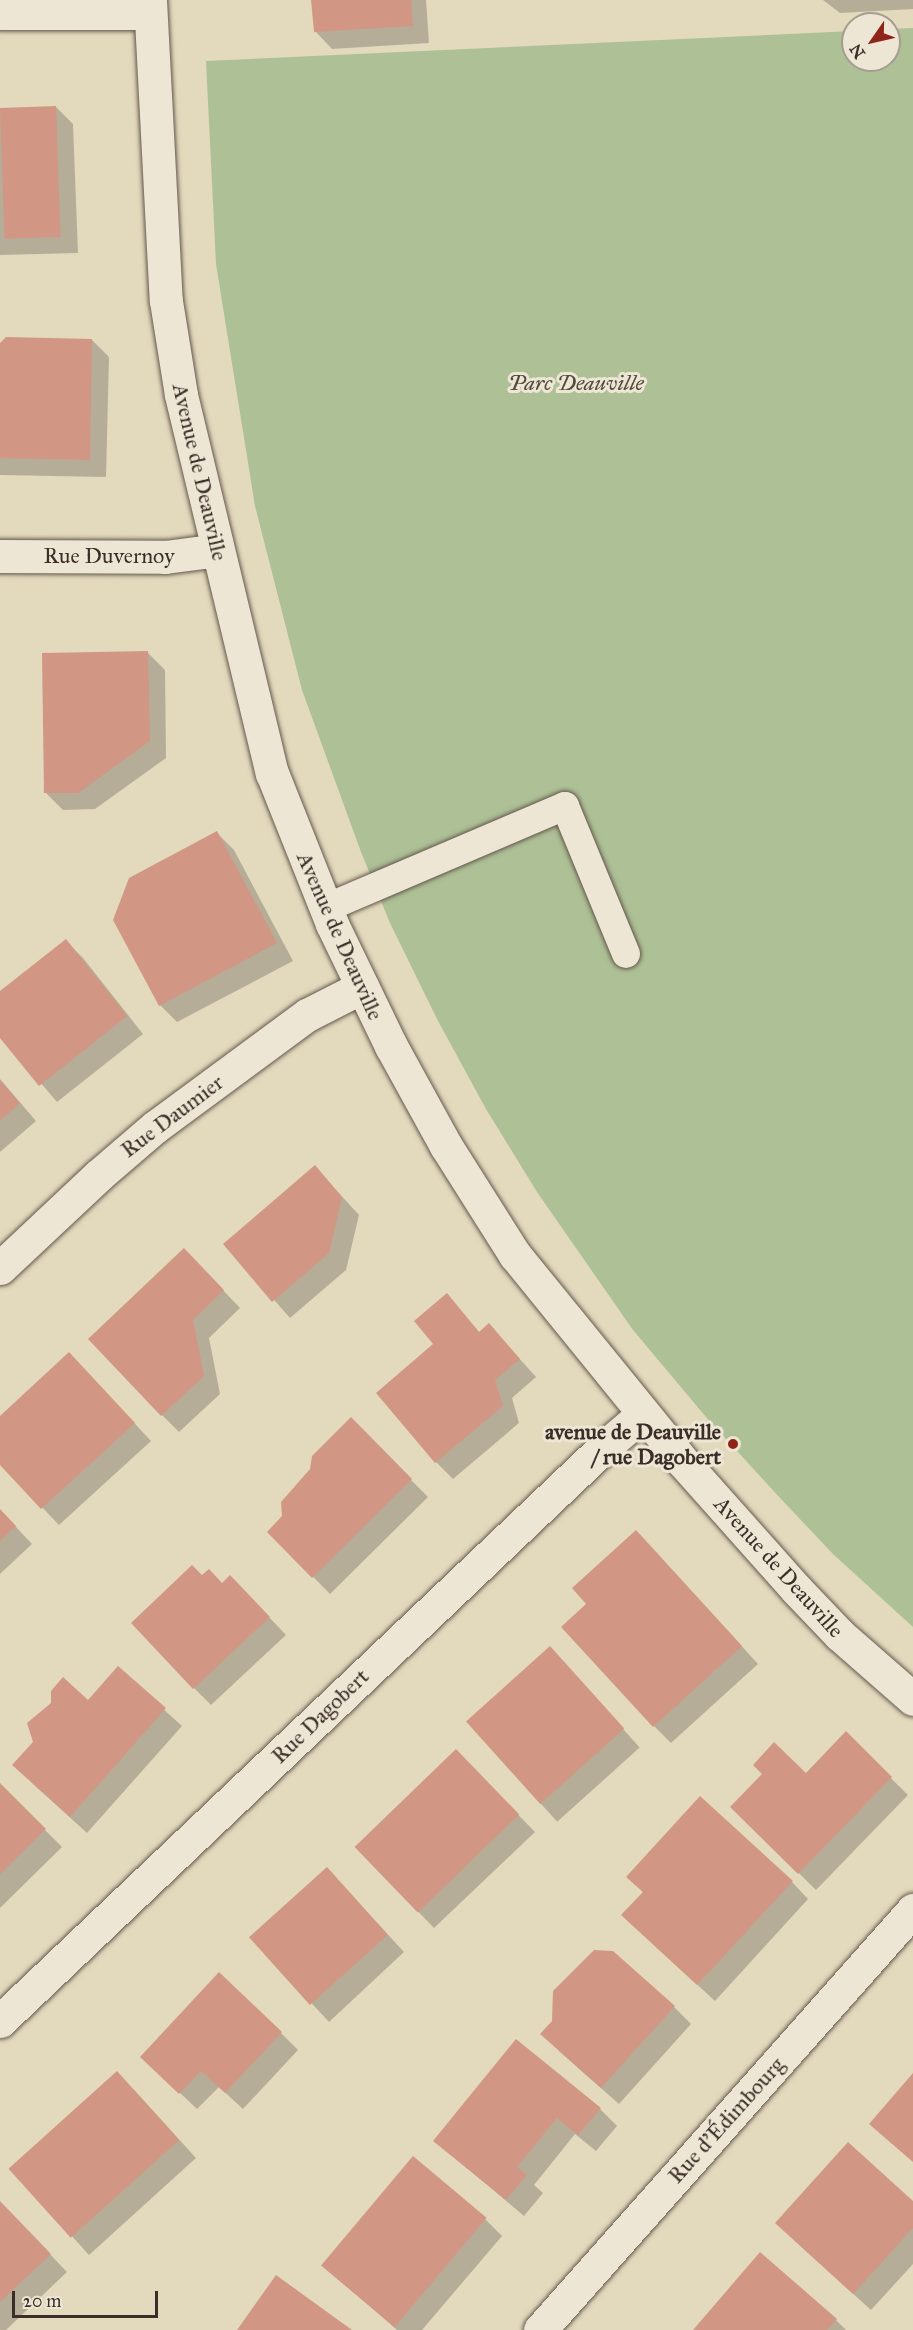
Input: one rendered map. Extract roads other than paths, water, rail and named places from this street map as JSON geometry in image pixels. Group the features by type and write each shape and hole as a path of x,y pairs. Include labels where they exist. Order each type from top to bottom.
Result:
{"street":[{"path":"0,13 150,6"},
{"name":"Avenue de Deauville","path":"150,6 166,301 181,395 272,773 326,908 362,987 441,1136 501,1236 643,1414 818,1613 913,1699"},
{"name":"Rue Duvernoy","path":"0,556 165,557 218,550"},
{"name":"Rue Daumier","path":"0,1268 99,1175 155,1127 307,1015 362,987"},
{"name":"Rue Dagobert","path":"0,2020 602,1449 643,1414"},
{"name":"Rue d'Édimbourg","path":"540,2330 913,1910"}],"lane":[{"path":"326,908 566,806 626,954"}],"place":[{"name":"avenue de Deauville / rue Dagobert","path":"733,1444"}],"park label":[{"name":"Parc Deauville","path":"576,383"}]}
